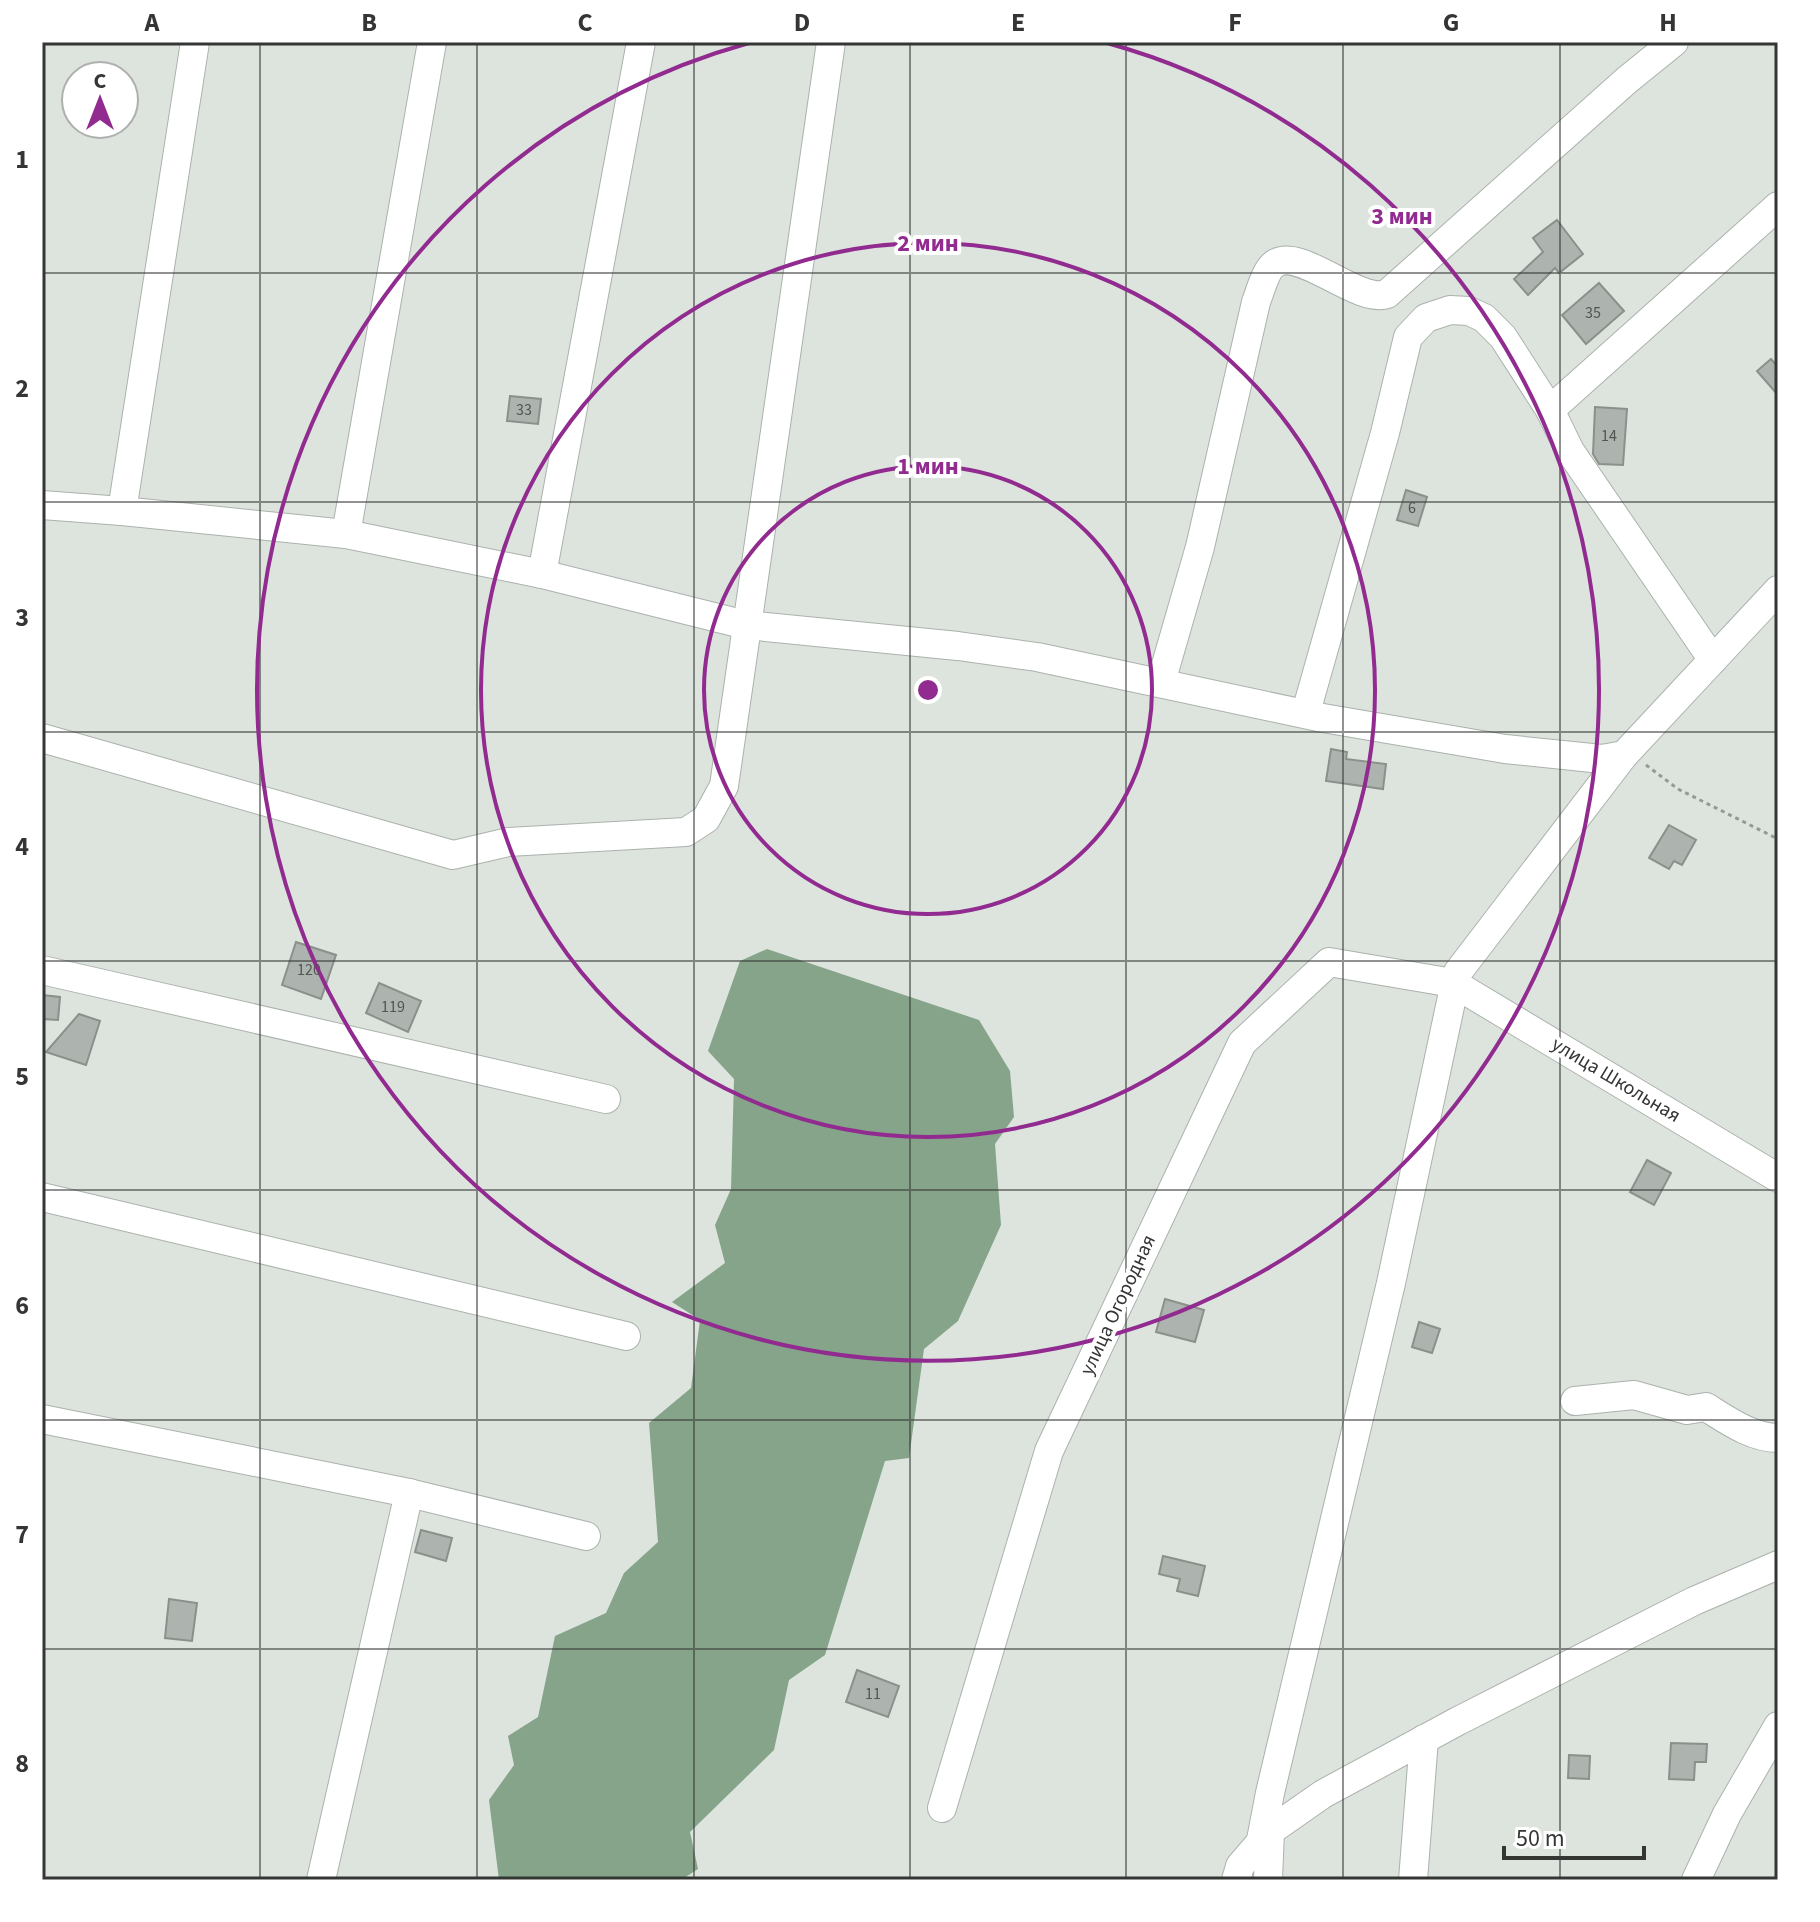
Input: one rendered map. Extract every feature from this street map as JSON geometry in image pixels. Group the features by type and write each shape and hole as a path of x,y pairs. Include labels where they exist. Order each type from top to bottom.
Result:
{"street":[{"path":"122,511 195,42"},
{"path":"346,534 432,42"},
{"path":"542,574 641,42"},
{"path":"42,738 453,855 508,842 686,832 706,819 724,786 831,42"},
{"path":"1161,682 1200,547 1256,302 1272,266 1288,261 1305,265 1367,294 1378,297 1387,294 1627,80 1674,42"},
{"path":"1550,410 1778,206"},
{"path":"1306,712 1385,433 1408,337 1426,318 1442,311 1469,311 1484,318 1503,337 1550,410 1570,451 1713,660"},
{"path":"42,505 346,534 542,574 746,625 1037,657 1323,718 1505,749 1602,759 1624,755"},
{"path":"1268,1880 1265,1838 1270,1793 1391,1283 1453,983 1458,972 1624,755 1778,590"},
{"name":"улица Огородная","path":"942,1808 1049,1451 1242,1043 1329,962 1453,983"},
{"path":"42,970 606,1099"},
{"name":"улица Школьная","path":"1453,983 1778,1178"},
{"path":"42,1197 626,1336"},
{"path":"1575,1401 1634,1395 1687,1410 1706,1407 1732,1423 1767,1438 1778,1438"},
{"path":"42,1419 409,1493 586,1536"},
{"path":"321,1880 409,1493"},
{"path":"1236,1880 1240,1866 1265,1838 1323,1794 1694,1601 1778,1565"},
{"path":"1696,1880 1727,1814 1778,1726"},
{"path":"1413,1880 1424,1739"}],"path":[{"path":"1624,755 1643,763 1678,789 1778,839"}],"shaded area":[{"path":"767,949 979,1020 1010,1071 1014,1117 995,1144 1001,1225 958,1321 924,1349 909,1458 885,1461 825,1655 789,1680 774,1750 690,1832 698,1869 681,1880 499,1880 489,1800 514,1765 508,1736 538,1717 555,1636 606,1613 624,1573 658,1542 649,1423 691,1388 700,1320 672,1302 725,1263 715,1225 731,1189 734,1079 708,1051 740,961"}],"building":[{"path":"1557,220 1583,254 1559,273 1555,268 1528,295 1514,279 1543,252 1533,238"},
{"path":"1599,283 1624,311 1586,344 1562,315"},
{"path":"1771,359 1778,367 1778,395 1757,371"},
{"path":"510,396 541,399 538,424 507,421"},
{"path":"1595,407 1627,409 1623,465 1599,464 1593,454"},
{"path":"1406,490 1427,497 1418,526 1397,520"},
{"path":"1331,749 1347,752 1346,759 1386,764 1383,789 1326,781"},
{"path":"1669,825 1696,840 1682,865 1674,861 1669,869 1649,858"},
{"path":"296,942 336,955 321,999 282,985"},
{"path":"379,983 421,1001 408,1032 366,1013"},
{"path":"42,995 60,997 58,1020 42,1019"},
{"path":"79,1014 100,1021 86,1065 46,1052"},
{"path":"1647,1160 1671,1173 1654,1205 1630,1192"},
{"path":"1165,1299 1204,1310 1195,1342 1156,1332"},
{"path":"1419,1322 1440,1329 1432,1353 1412,1347"},
{"path":"421,1530 452,1538 446,1561 415,1552"},
{"path":"1163,1556 1205,1566 1198,1596 1177,1591 1180,1579 1159,1574"},
{"path":"169,1599 197,1603 192,1641 165,1638"},
{"path":"857,1670 899,1686 888,1717 846,1702"},
{"path":"1671,1743 1707,1744 1706,1762 1695,1762 1694,1780 1669,1779"},
{"path":"1569,1755 1590,1756 1589,1779 1568,1778"}]}
